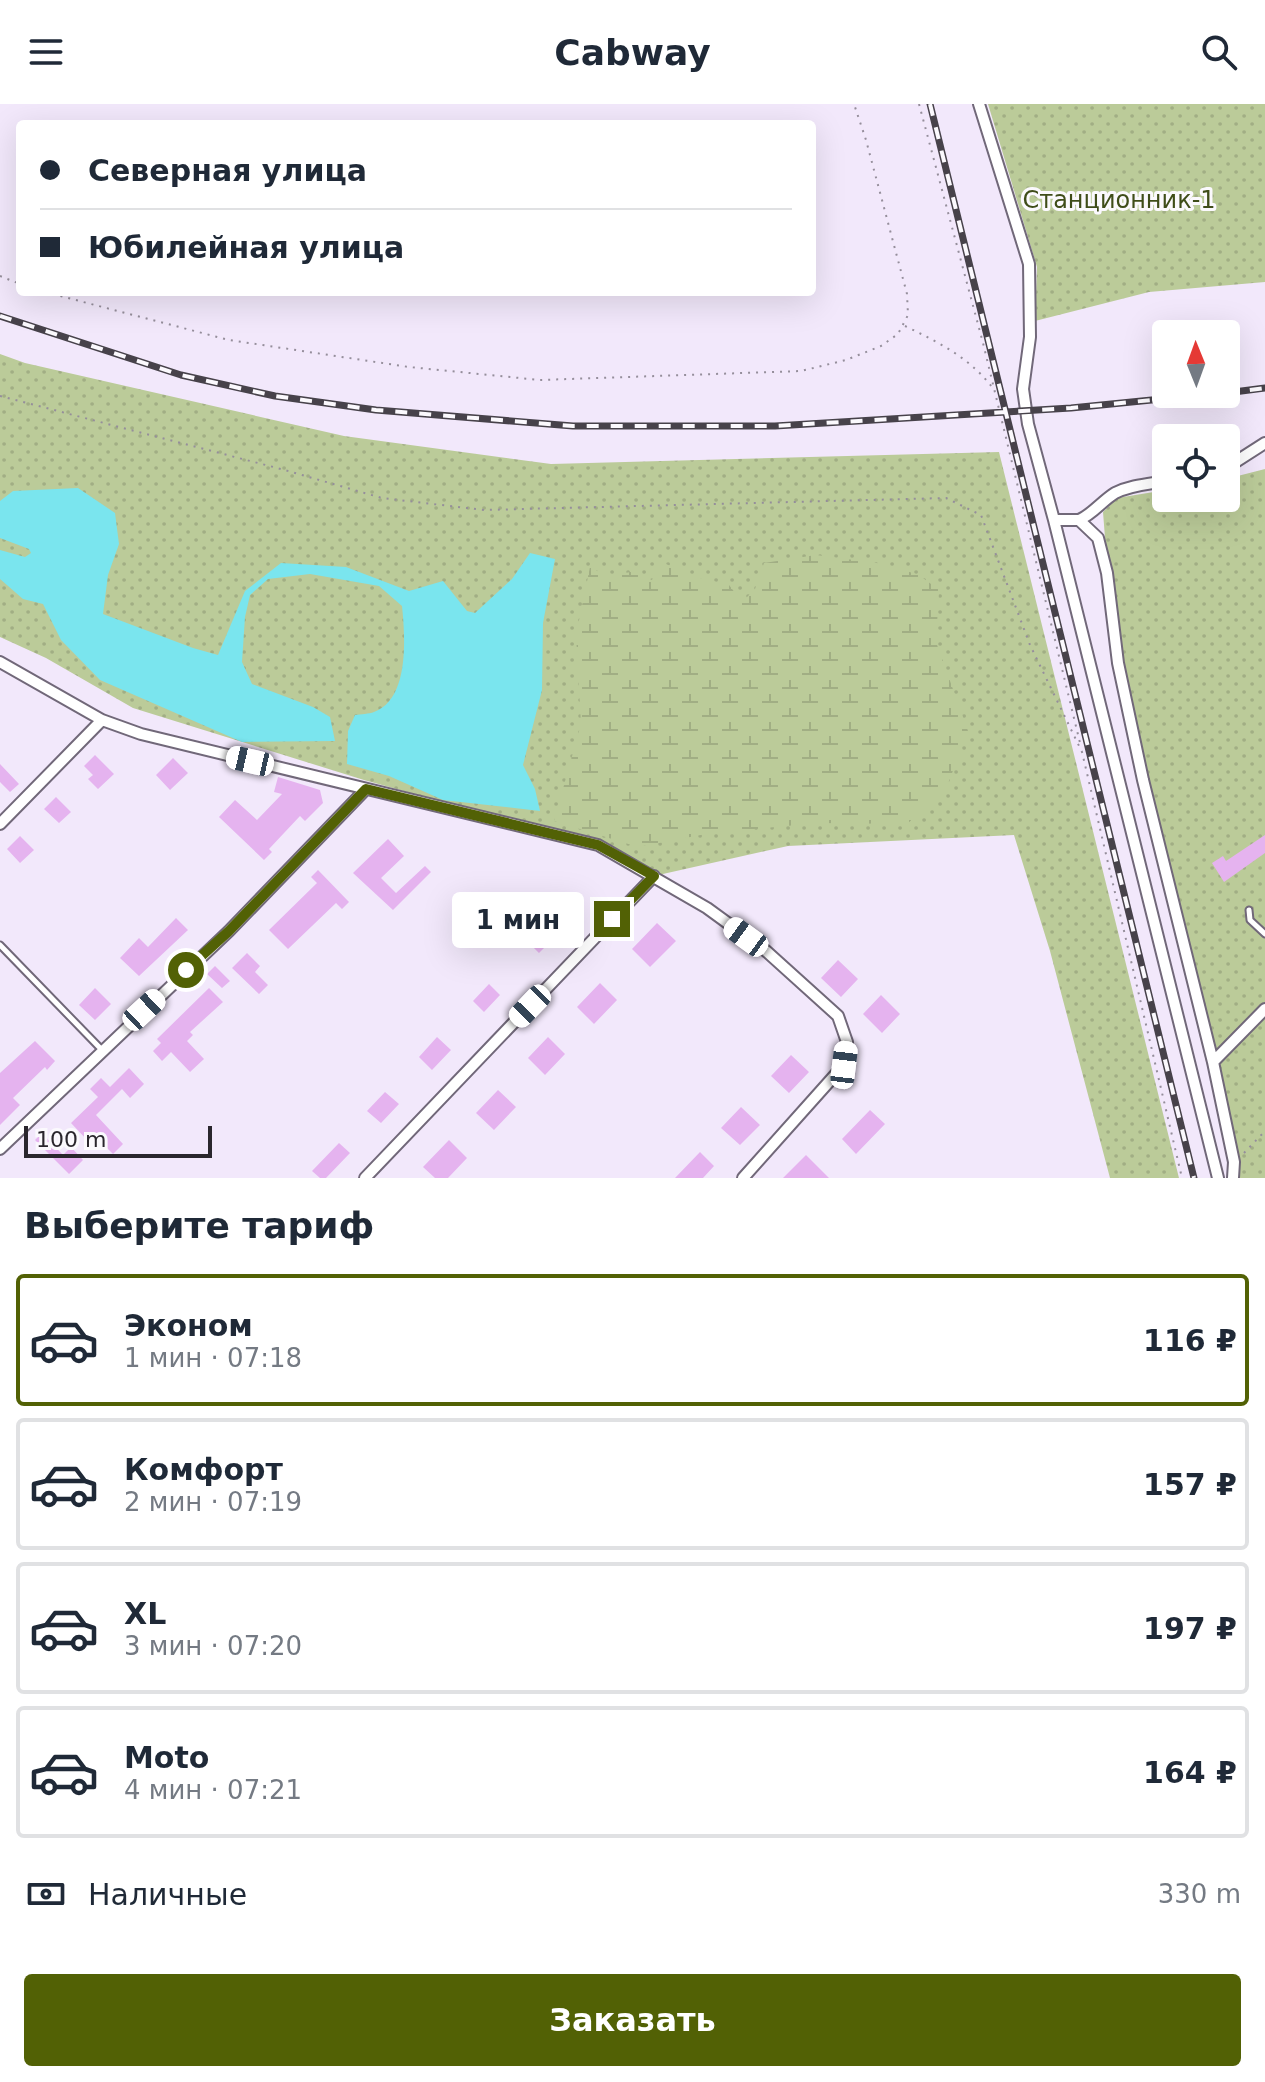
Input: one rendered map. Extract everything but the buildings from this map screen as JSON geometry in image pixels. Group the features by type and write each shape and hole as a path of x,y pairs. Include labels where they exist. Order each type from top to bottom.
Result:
{"street":[{"path":"979,104 1029,264 1030,337 1023,389 1028,424 1218,1178"},
{"path":"1240,459 1265,443"},
{"path":"1054,520 1079,520 1089,516 1114,494 1152,483"},
{"path":"1079,520 1098,538 1107,573 1118,663 1133,736 1213,1062 1234,1162 1233,1178"},
{"path":"0,662 102,720 141,734 598,845 707,908 766,951 838,1016 847,1042 844,1065 743,1178"},
{"path":"0,824 102,720"},
{"path":"0,1149 229,931 366,789"},
{"path":"365,1178 654,876"},
{"path":"1213,1062 1265,1009"}],"lane":[{"path":"1249,910 1250,920 1265,934"},
{"path":"0,945 102,1050"}],"path":[{"path":"60,296 229,340 409,367 540,380 801,371 846,360 881,346 898,334 908,315 907,294 854,104"},
{"path":"919,104 996,392 1182,1178"},
{"path":"902,325 947,346 982,372 996,392"},
{"path":"0,396 382,498 484,510 946,498 981,515 1030,645 1082,752"},
{"path":"1234,1162 1265,1131"}],"green space":[{"name":"Станционник-1","path":"988,104 1265,104 1265,282 1149,292 1035,321 1037,267"},
{"path":"0,354 25,363 344,436 551,464 999,452 1179,1178 1110,1178 1050,951 1014,835 788,846 654,876 598,845 364,780 133,708 46,658 0,637"},
{"path":"1265,469 1265,1178 1230,1178 1231,1163 1132,760 1114,654 1103,512 1117,498 1152,492 1152,512 1240,512 1240,475"},
{"path":"816,555 884,564 919,575 939,590 936,642 968,731 946,789 907,824 818,823 711,833 638,847 554,821 581,724 576,635 590,567 607,576 631,572 652,580 659,561 696,577 729,585 742,602 755,589 764,563"}],"water":[{"path":"78,488 115,513 119,544 108,575 103,614 218,655 245,591 281,563 346,567 409,591 443,581 467,611 475,613 512,579 530,553 555,559 543,623 542,690 523,765 535,789 540,811 443,800 389,776 347,764 348,731 355,715 372,713 386,705 394,694 403,665 402,606 379,586 310,574 268,579 250,595 242,662 252,684 313,707 330,717 335,741 242,742 100,680 61,640 43,604 23,599 0,579 0,550 25,557 31,553 29,549 0,538 0,501 13,491"}],"railway":[{"path":"930,104 1194,1178"},
{"path":"0,316 181,375 275,396 376,410 573,426 775,426 1071,408 1152,400"},
{"path":"1240,391 1265,388"}],"route":[{"path":"186,970 229,931 366,789 598,845 654,876 612,919"}]}
